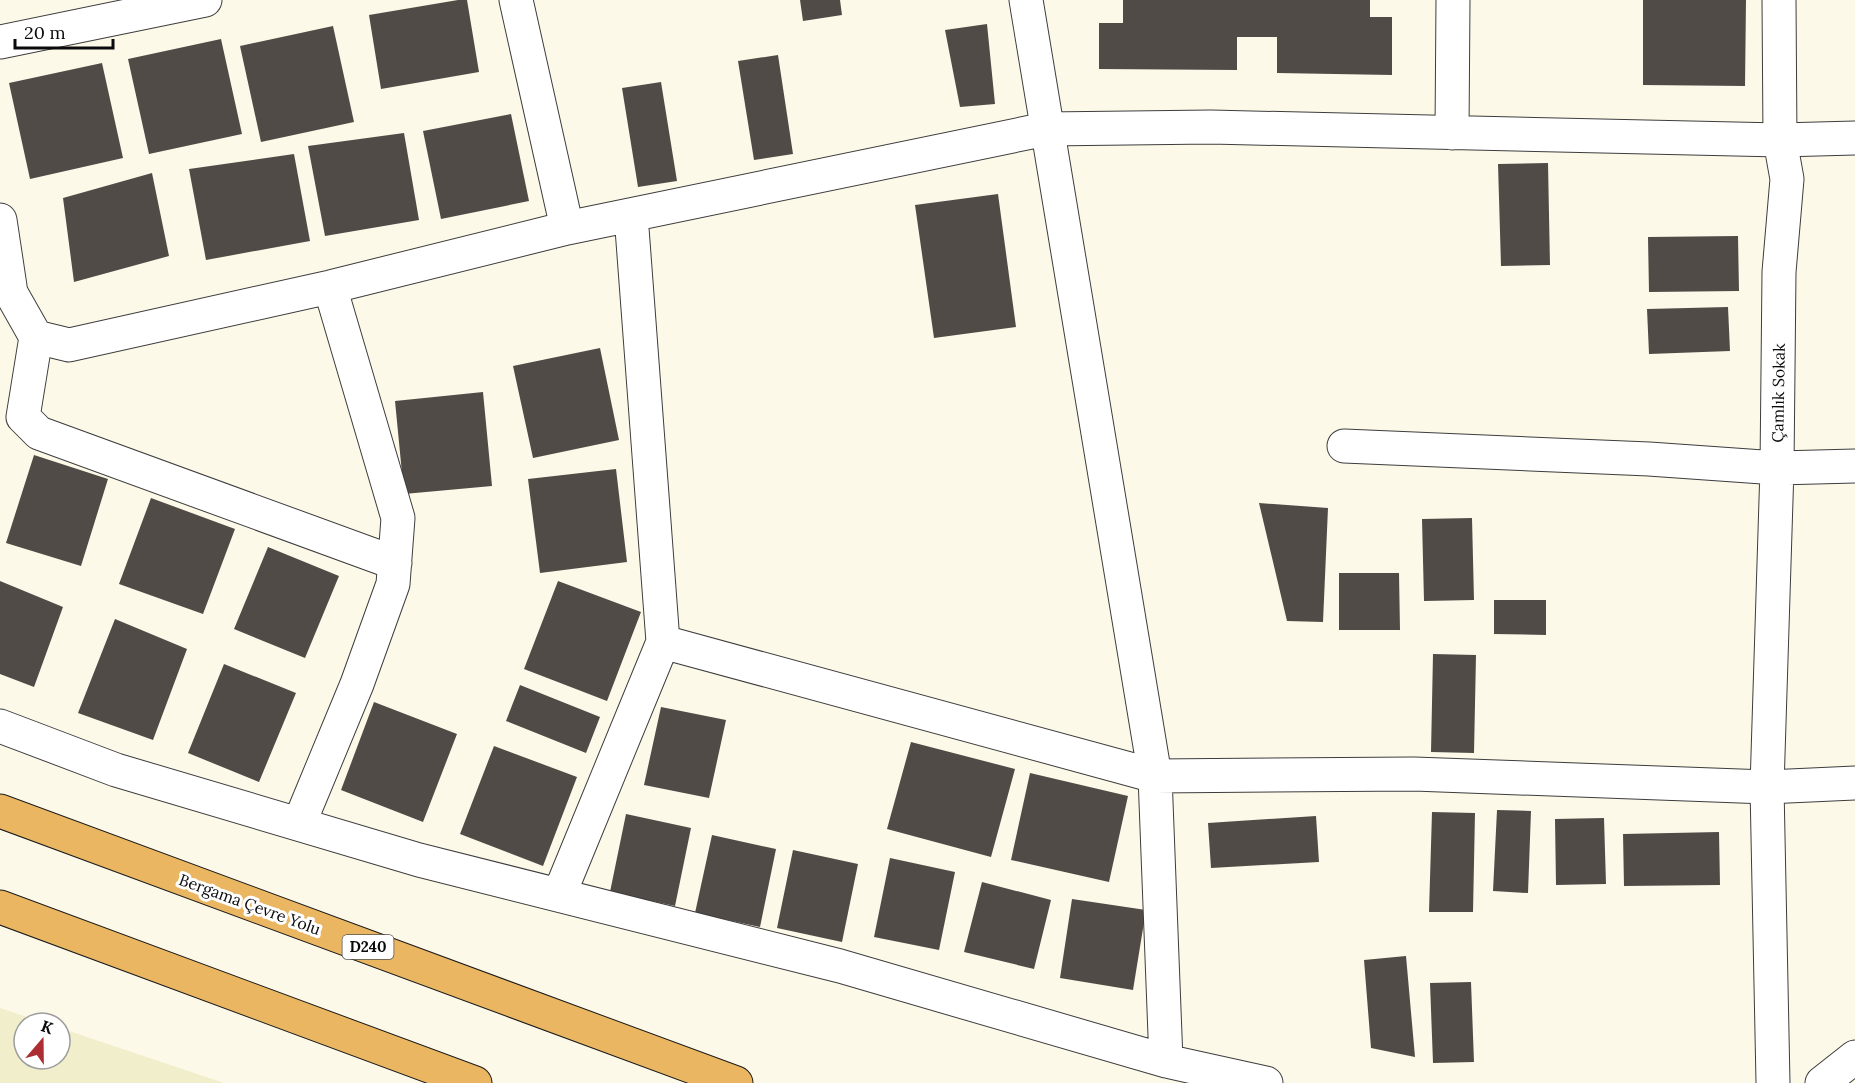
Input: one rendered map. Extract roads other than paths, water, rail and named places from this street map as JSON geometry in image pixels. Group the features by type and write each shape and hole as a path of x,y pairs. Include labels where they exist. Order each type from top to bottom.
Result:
{"highway":[{"name":"Bergama Çevre Yolu","path":"0,811 736,1083"},
{"path":"0,907 476,1083"}],"street":[{"path":"0,42 205,0"},
{"path":"516,0 567,228"},
{"path":"1026,0 1155,776 1166,1061"},
{"path":"1452,133 1453,0"},
{"name":"Çamlık Sokak","path":"1773,1083 1767,786 1777,468 1779,272 1787,178 1780,140 1779,0"},
{"path":"36,337 69,345 330,287 567,228 1046,129 1211,127 1780,140 1855,138"},
{"path":"559,895 663,642 631,215"},
{"path":"0,220 11,292 36,337 23,417 39,433 395,563"},
{"path":"299,824 357,684 393,585 398,518 330,287"},
{"path":"1344,446 1649,459 1777,468 1855,466"},
{"path":"663,642 1155,776 1414,774 1767,786 1855,783"},
{"path":"0,726 116,770 419,860 840,966 1166,1061 1266,1083"},
{"path":"1822,1083 1855,1057"}]}
